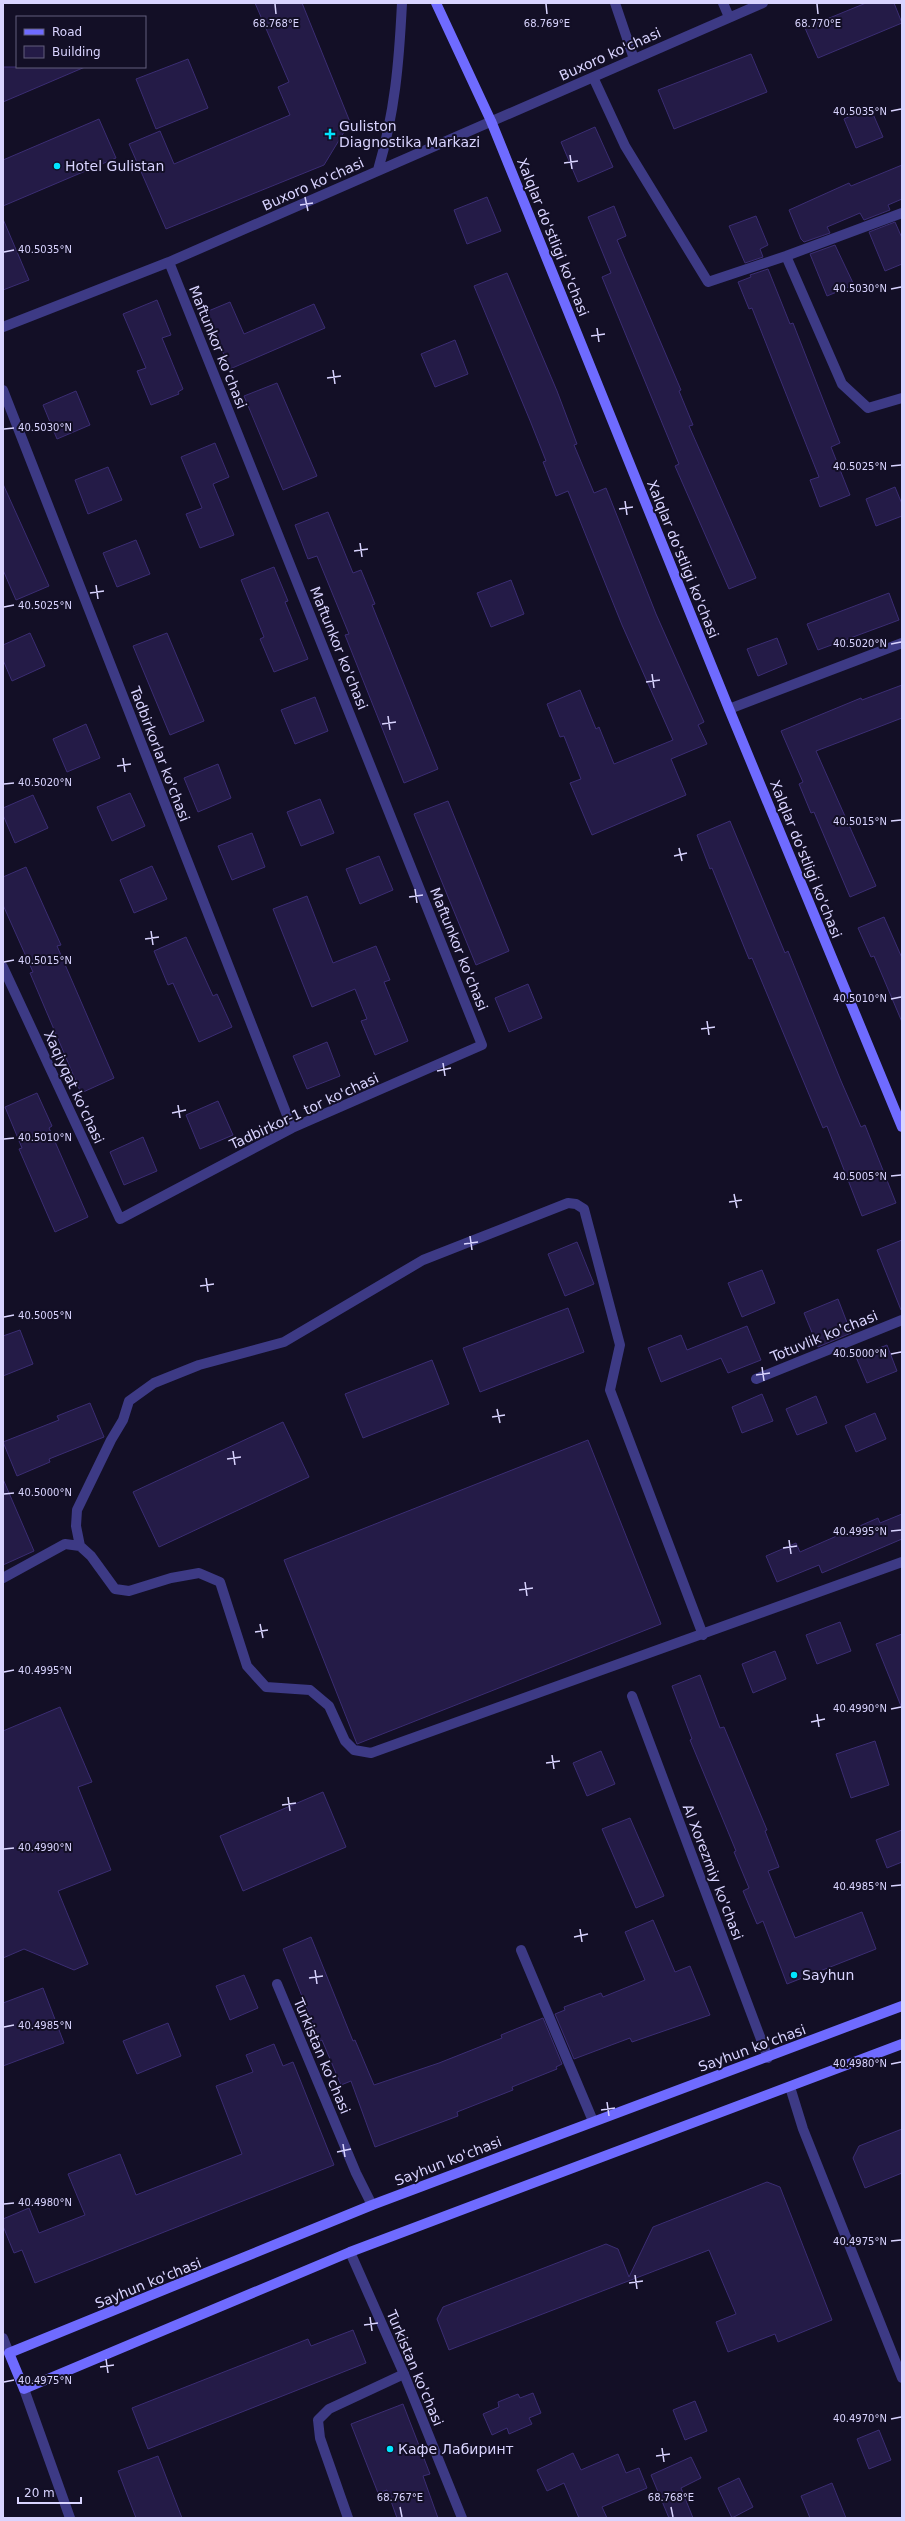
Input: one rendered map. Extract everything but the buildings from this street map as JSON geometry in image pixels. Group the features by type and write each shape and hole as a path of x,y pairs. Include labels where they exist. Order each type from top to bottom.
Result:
{"street":[{"path":"378,170 390,127 398,75 402,3"},
{"name":"Xalqlar do'stligi ko'chasi","path":"436,3 491,121 729,709 902,1127"},
{"path":"615,3 634,59"},
{"path":"724,3 729,17"},
{"name":"Buxoro ko'chasi","path":"3,327 169,262 763,3"},
{"path":"594,77 625,146 708,282 786,256 902,213"},
{"path":"786,256 842,384 868,408 902,398"},
{"name":"Maftunkor ko'chasi","path":"169,262 482,1045"},
{"name":"Tadbirkorlar ko'chasi","path":"3,390 292,1128"},
{"path":"729,709 902,643"},
{"name":"Xaqiyqat ko'chasi","path":"3,967 120,1219"},
{"name":"Tadbirkor-1 tor ko'chasi","path":"120,1219 292,1128 482,1045"},
{"path":"80,1546 76,1526 77,1510 111,1440 123,1420 129,1401 154,1383 199,1365 284,1342 423,1260 568,1203 576,1204 584,1209 620,1345 610,1390 703,1634"},
{"name":"Totuvlik ko'chasi","path":"756,1379 902,1320"},
{"path":"3,1578 65,1544 80,1546 91,1556 115,1589 129,1591 171,1578 199,1573 220,1582 247,1666 266,1687 310,1690 330,1706 345,1741 354,1750 371,1753 902,1562"},
{"name":"Al Xorezmiy ko'chasi","path":"632,1696 768,2058"},
{"path":"521,1950 592,2121"},
{"name":"Turkistan ko'chasi","path":"277,1984 356,2173 372,2205"},
{"name":"Sayhun ko'chasi","path":"9,2353 372,2205 592,2121 768,2058 902,2006"},
{"path":"24,2389 350,2252 902,2044"},
{"path":"790,2087 803,2129 902,2378"},
{"name":"Turkistan ko'chasi","path":"350,2252 404,2374 462,2518"},
{"path":"3,2338 24,2389 70,2518"},
{"path":"348,2518 320,2438 318,2420 329,2409 404,2374"}],"place":[{"name":"Guliston Diagnostika Markazi","path":"330,134"},
{"name":"Hotel Gulistan","path":"57,166"},
{"name":"Sayhun","path":"794,1975"},
{"name":"Кафе Лабиринт","path":"390,2449"}]}
